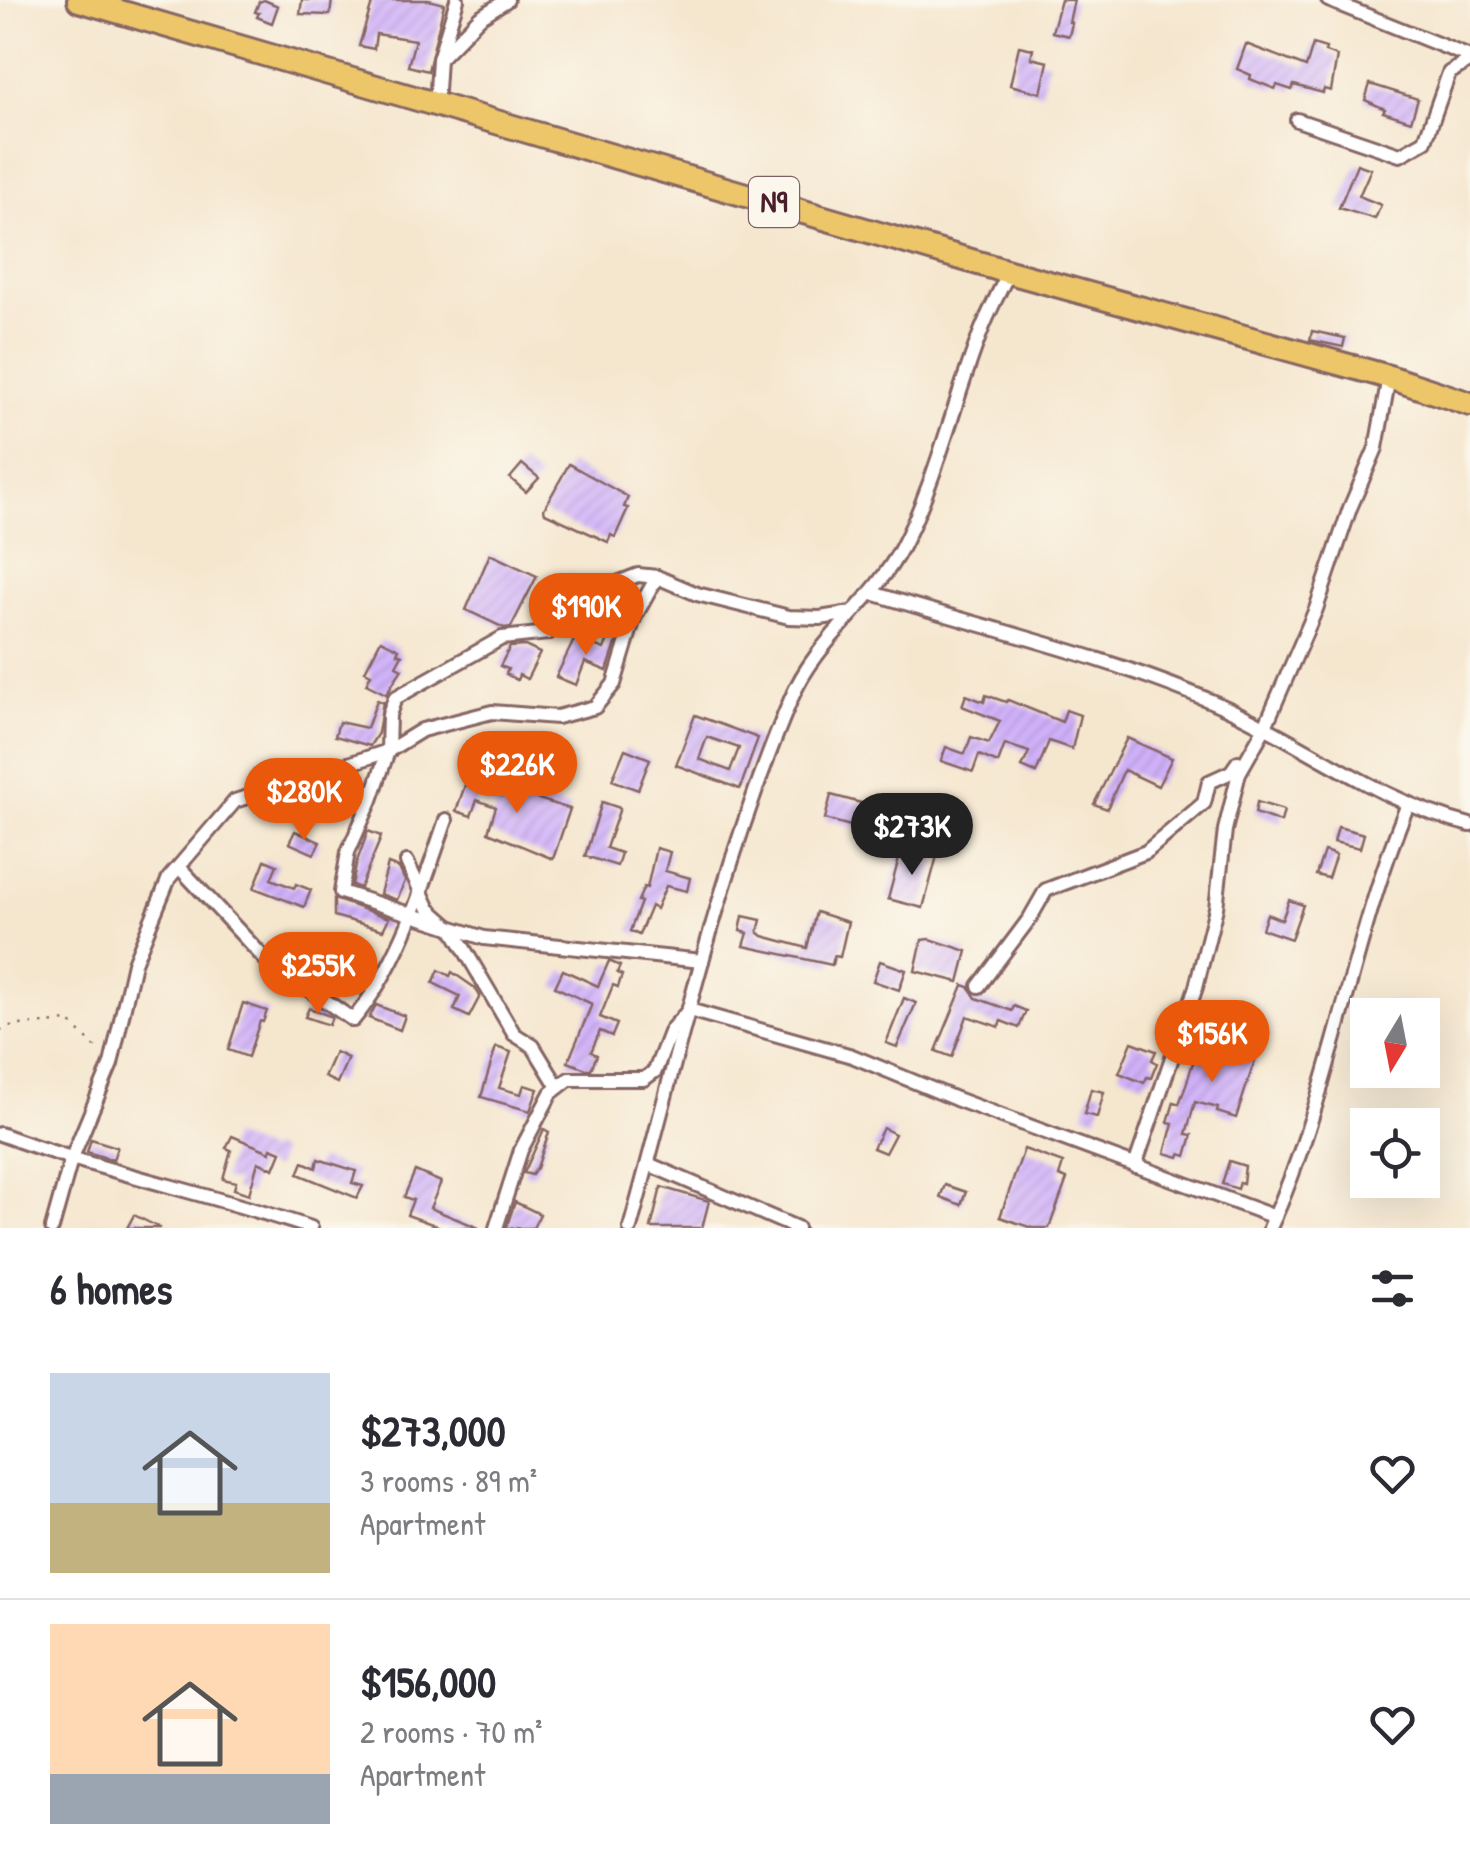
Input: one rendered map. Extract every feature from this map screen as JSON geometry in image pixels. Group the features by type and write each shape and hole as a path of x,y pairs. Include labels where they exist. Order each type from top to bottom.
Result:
{"highway":[{"name":"N9","path":"84,1 1009,272 1389,377 1470,404"}],"street":[{"path":"436,106 439,59 457,0"},
{"path":"439,59 480,17 507,0"},
{"path":"1328,0 1470,58"},
{"path":"1297,120 1400,156 1425,141 1449,73 1470,58"},
{"path":"630,1228 702,962 743,828 793,694 808,665 872,593 900,550 921,505 980,332 1009,272"},
{"path":"1135,1166 1196,988 1216,908 1225,830 1239,773 1264,728 1316,609 1350,508 1376,448 1389,377"},
{"path":"702,962 484,938 341,892 348,852 372,800 388,751 389,714 394,698 502,638 548,632 594,592 638,575 789,617 851,613"},
{"path":"52,1228 71,1160 112,1064 134,963 170,878 235,801 388,751 422,730 492,712 557,717 595,707 614,684 634,618 656,577"},
{"path":"872,593 1139,675 1222,706 1408,804 1470,825"},
{"path":"980,986 1046,890 1146,852 1166,839 1204,802 1209,782 1231,772 1264,728"},
{"path":"690,1010 852,1056 1273,1222 1320,1082 1389,850 1408,804"},
{"path":"179,866 264,958 353,1020 371,998 412,915 446,820"},
{"path":"407,862 429,909 453,930 514,1034 533,1046 558,1087"},
{"path":"496,1228 522,1150 551,1092 568,1079 644,1079 655,1071 671,1030 690,1010"},
{"path":"0,1134 71,1160 239,1203 311,1228"},
{"path":"648,1164 769,1222 798,1228"}],"path":[{"path":"0,1030 69,1021 112,1064"}],"building":[{"path":"264,0 278,6 272,23 257,17 259,13 255,12"},
{"path":"302,0 332,0 330,15 300,14"},
{"path":"373,0 429,0 444,4 428,71 408,66 415,40 376,34 374,49 359,46"},
{"path":"1061,0 1074,0 1069,36 1052,32"},
{"path":"1246,44 1306,67 1313,44 1326,48 1325,52 1337,56 1331,91 1324,89 1323,93 1294,85 1292,90 1277,85 1275,89 1250,79 1251,75 1237,69"},
{"path":"1019,46 1033,49 1031,58 1048,62 1041,93 1010,85"},
{"path":"1370,84 1418,99 1411,121 1383,112 1385,109 1365,100"},
{"path":"1357,164 1371,169 1359,196 1381,205 1375,219 1339,208"},
{"path":"1312,331 1345,338 1343,347 1310,340"},
{"path":"522,464 539,478 526,492 510,478"},
{"path":"569,464 628,497 624,507 628,508 615,537 611,535 608,542 545,513"},
{"path":"490,554 537,576 511,627 504,628 466,610"},
{"path":"611,632 619,635 607,671 585,662 576,685 556,677 575,638 604,649"},
{"path":"381,640 399,649 397,653 402,655 396,666 402,669 386,694 366,684 371,674 365,671"},
{"path":"525,646 540,653 527,679 519,675 517,680 500,666 510,647"},
{"path":"966,695 984,702 986,695 1008,700 1062,722 1066,710 1080,715 1072,749 1049,741 1036,773 1022,767 1029,752 1005,744 998,763 979,755 973,772 941,761 946,747 965,754 971,737 989,743 1000,721 962,706"},
{"path":"377,700 383,702 378,733 370,746 335,736 339,722 367,728"},
{"path":"695,715 758,738 740,789 676,765","holes":["707,737 739,748 730,771 699,759"]},
{"path":"1127,738 1172,758 1158,786 1124,770 1107,809 1094,804"},
{"path":"625,749 650,759 638,790 612,780"},
{"path":"471,768 486,774 481,789 502,796 504,788 570,809 553,859 488,832 496,807 477,800 471,816 456,811"},
{"path":"831,795 876,807 869,831 825,819"},
{"path":"602,802 620,808 606,848 621,853 617,866 585,856"},
{"path":"1257,802 1284,810 1281,822 1255,813"},
{"path":"1338,827 1364,834 1360,848 1334,842"},
{"path":"295,831 320,842 314,854 289,843"},
{"path":"368,831 381,836 360,888 352,885"},
{"path":"902,847 937,856 923,908 888,899"},
{"path":"656,848 670,852 665,871 690,878 687,891 666,886 656,909 651,906 639,935 630,931 641,902 638,901 644,887 647,888"},
{"path":"1324,851 1336,855 1328,878 1316,875"},
{"path":"265,860 277,865 271,879 311,890 304,907 254,888"},
{"path":"388,864 399,868 405,881 397,900 380,894"},
{"path":"334,899 389,918 383,930 334,916"},
{"path":"1289,900 1303,905 1291,939 1262,929 1267,914 1282,920"},
{"path":"816,912 848,922 840,957 834,956 832,965 744,946 748,933 740,931 743,916 761,920 758,932 763,936 807,948"},
{"path":"922,940 967,951 959,982 915,971"},
{"path":"609,961 620,966 617,973 622,975 618,987 613,985 600,1017 617,1024 612,1036 600,1031 591,1052 597,1055 591,1069 586,1069 568,1062 592,1004 555,987 563,970 598,986"},
{"path":"880,961 906,970 899,990 873,981"},
{"path":"439,970 450,976 452,972 475,988 480,996 469,1017 454,1010 460,996 433,983"},
{"path":"963,985 976,998 1012,1011 1014,1006 1026,1011 1019,1028 1001,1021 999,1027 967,1016 952,1057 936,1051"},
{"path":"904,998 916,1003 897,1047 886,1043"},
{"path":"243,1003 267,1011 248,1057 228,1050"},
{"path":"376,1005 405,1016 400,1030 369,1018"},
{"path":"309,1008 332,1017 329,1025 305,1017"},
{"path":"1203,1030 1259,1048 1236,1118 1195,1102 1186,1134 1192,1135 1186,1156 1179,1157 1165,1153 1173,1123 1168,1122 1174,1102 1179,1104"},
{"path":"1132,1042 1156,1051 1152,1060 1157,1063 1151,1078 1147,1077 1144,1083 1119,1073"},
{"path":"496,1047 511,1052 499,1088 521,1094 524,1085 538,1089 530,1111 481,1097"},
{"path":"335,1052 348,1058 337,1083 324,1077"},
{"path":"1091,1089 1104,1092 1097,1117 1084,1114"},
{"path":"883,1128 895,1134 885,1153 873,1148"},
{"path":"544,1129 549,1132 537,1168 532,1175 524,1173"},
{"path":"232,1136 270,1152 271,1148 281,1152 274,1169 258,1162 249,1194 234,1189 236,1182 223,1179 231,1150 226,1148"},
{"path":"91,1139 117,1147 113,1160 87,1152"},
{"path":"1024,1149 1063,1163 1059,1176 1067,1179 1049,1228 1032,1228 1000,1217"},
{"path":"318,1159 356,1171 352,1183 363,1186 357,1198 298,1174 303,1162 316,1168"},
{"path":"1229,1161 1245,1166 1243,1183 1238,1189 1222,1184"},
{"path":"415,1171 441,1182 430,1208 479,1228 443,1228 407,1215 413,1200 404,1197"},
{"path":"945,1185 966,1192 961,1205 940,1197"},
{"path":"661,1187 709,1201 702,1228 651,1228"},
{"path":"515,1202 540,1214 533,1228 506,1228"},
{"path":"134,1215 160,1228 127,1228"}]}
